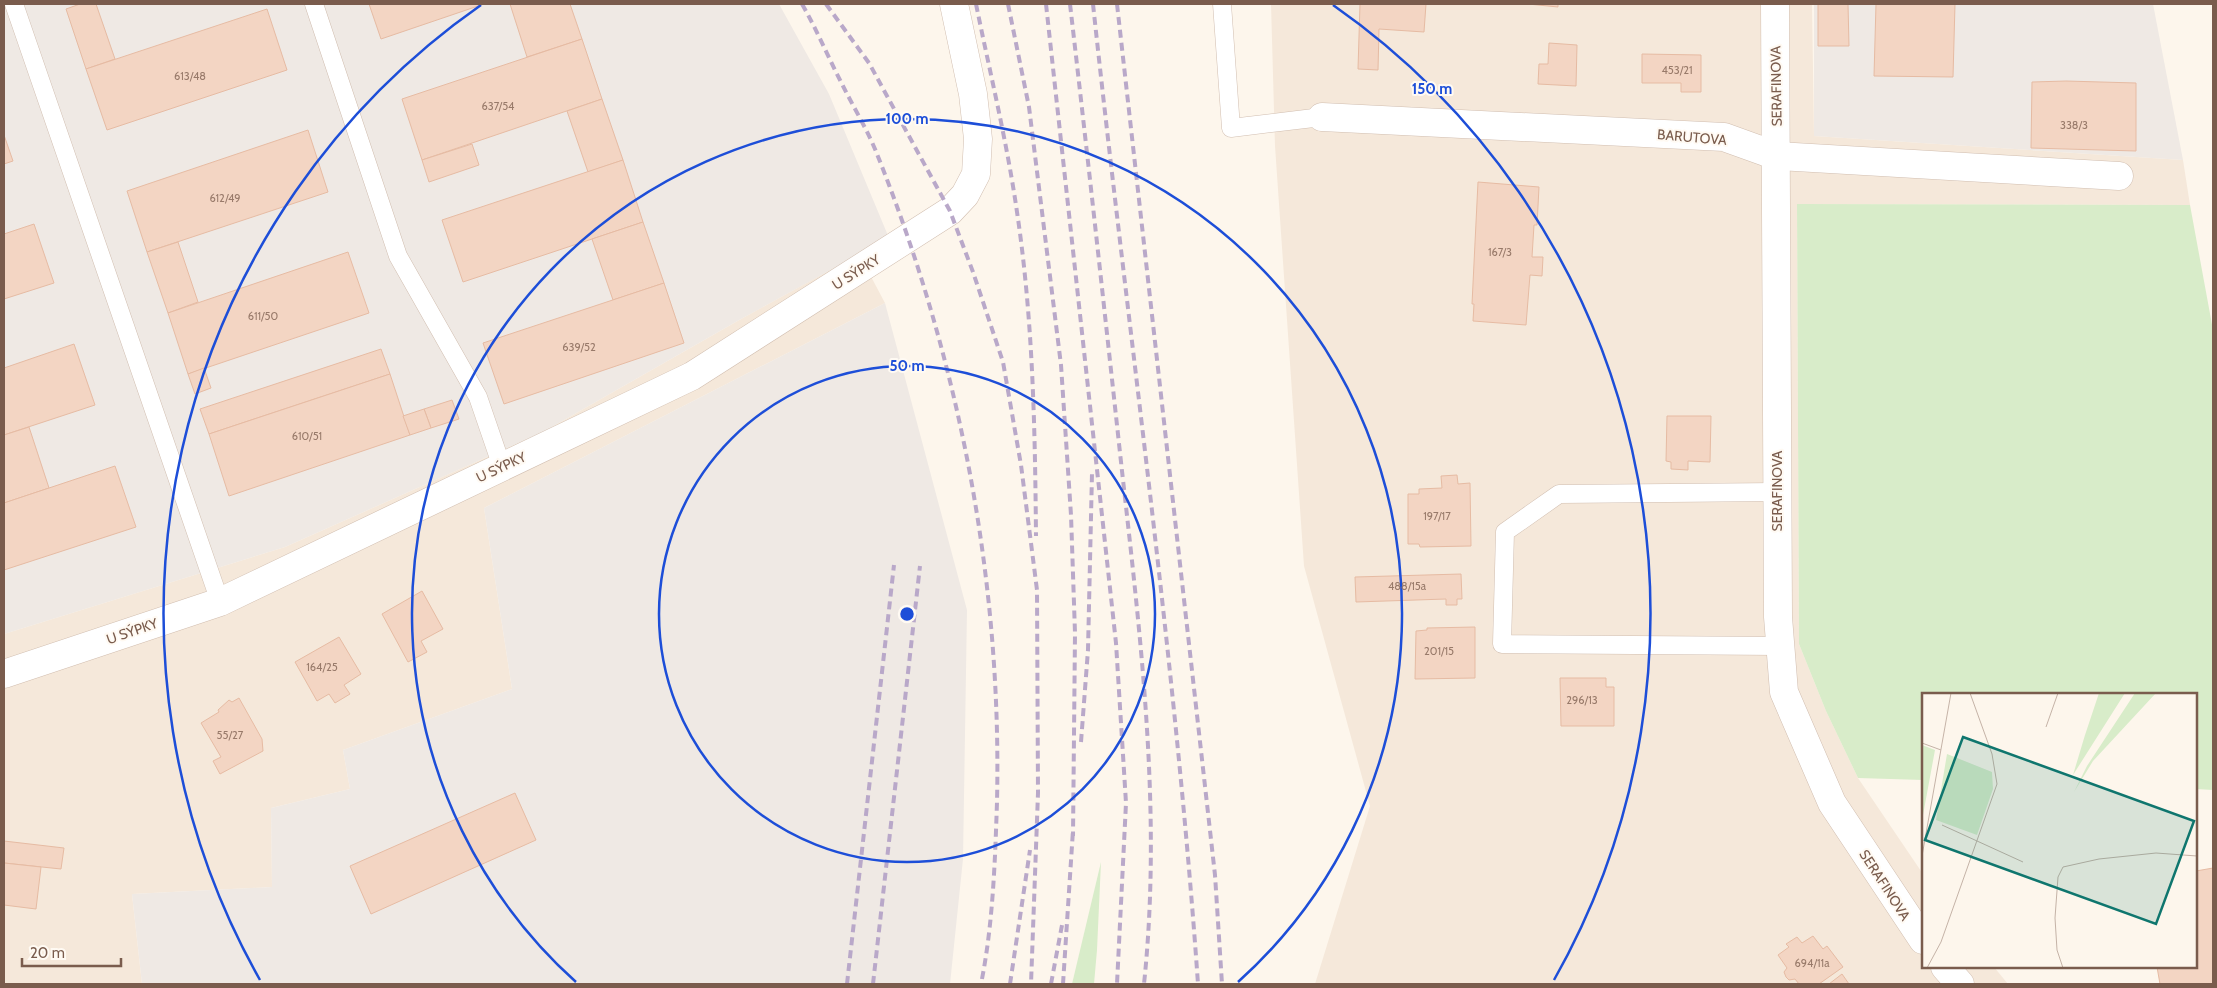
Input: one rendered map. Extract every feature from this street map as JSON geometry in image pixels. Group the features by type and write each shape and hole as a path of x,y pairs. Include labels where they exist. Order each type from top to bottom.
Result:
{"street":[{"name":"U SÝPKY","path":"4,674 220,602 692,376 950,211 965,195 976,174 978,139 973,94 954,4"},
{"name":"SERAFINOVA","path":"1775,4 1778,617 1784,692 1832,803 1922,938"},
{"name":"BARUTOVA","path":"1322,117 1724,137 1776,156 2119,176"},
{"path":"1947,968 1960,984"}],"lane":[{"path":"14,4 220,602"},
{"path":"314,4 398,256 478,397 502,466"},
{"path":"1222,4 1231,128 1322,117"},
{"path":"1777,492 1559,494 1505,532 1502,644 1780,646"}],"shaded area":[{"path":"4,4 779,4 829,94 889,238 741,319 543,432 285,547 4,634"},
{"path":"1271,4 1812,4 1814,136 2183,160 2190,205 1797,204 1799,644 1826,711 1858,778 1922,873 1922,968 1995,968 2008,984 1315,984 1370,806 1304,566 1275,146"},
{"path":"1814,4 2153,4 2183,160 1814,136"},
{"path":"859,254 885,303 484,508 512,689 343,750 350,789 271,808 272,887 132,894 142,984 4,984 4,634 285,547 543,432"},
{"path":"885,303 967,610 963,859 950,984 142,984 132,894 272,887 271,808 350,789 343,750 512,689 484,508"}],"green space":[{"path":"1797,204 2190,205 2213,330 2213,790 2197,789 2197,693 1922,693 1922,780 1858,778 1826,711 1799,644"},
{"path":"1101,862 1094,984 1072,984"}],"building":[{"path":"80,4 96,4 115,59 86,69 66,9"},
{"path":"369,4 484,4 381,39"},
{"path":"510,4 570,4 582,39 527,57"},
{"path":"1360,4 1426,4 1424,32 1379,29 1378,70 1358,69"},
{"path":"1528,4 1558,4 1558,7"},
{"path":"1818,4 1848,4 1849,46 1818,46"},
{"path":"1876,4 1955,4 1953,77 1874,76"},
{"path":"267,9 287,70 107,130 86,69"},
{"path":"582,39 602,99 422,160 402,99"},
{"path":"1549,43 1577,45 1576,86 1538,84 1539,64 1548,64"},
{"path":"1642,54 1701,55 1701,92 1681,92 1681,83 1642,83"},
{"path":"2032,82 2136,83 2136,151 2031,148"},
{"path":"602,99 623,160 588,172 567,111"},
{"path":"308,130 328,192 147,252 127,191"},
{"path":"4,135 13,161 4,164"},
{"path":"472,144 479,165 429,182 422,160"},
{"path":"623,160 643,222 463,282 442,220"},
{"path":"1478,182 1539,187 1537,225 1534,225 1532,257 1543,257 1542,276 1530,275 1526,325 1473,321 1474,304 1472,304"},
{"path":"643,222 664,283 613,300 592,239"},
{"path":"34,224 54,283 4,299 4,234"},
{"path":"178,242 198,302 168,313 147,252"},
{"path":"348,252 369,313 188,374 168,313"},
{"path":"664,283 684,343 504,404 483,343"},
{"path":"74,344 95,405 4,435 4,368"},
{"path":"381,349 390,374 209,434 200,409"},
{"path":"204,368 211,388 195,394 188,374"},
{"path":"390,374 410,435 229,496 209,434"},
{"path":"452,400 459,419 431,428 424,409"},
{"path":"424,409 431,428 410,435 403,416"},
{"path":"1667,416 1711,416 1710,462 1688,461 1688,470 1671,469 1671,462 1666,461"},
{"path":"29,427 49,488 4,503 4,435"},
{"path":"115,466 136,527 4,570 4,503"},
{"path":"1457,475 1458,484 1470,483 1471,546 1420,547 1419,544 1408,544 1408,494 1419,494 1419,489 1442,488 1441,476"},
{"path":"1461,574 1462,599 1457,599 1457,605 1446,605 1446,599 1356,602 1355,577"},
{"path":"422,591 443,629 421,641 427,652 408,662 382,614"},
{"path":"1475,627 1475,678 1415,679 1416,631 1427,630 1427,628"},
{"path":"339,637 361,674 344,685 350,694 335,703 329,694 317,701 295,662"},
{"path":"1560,678 1606,678 1606,687 1614,687 1614,726 1561,726"},
{"path":"239,698 262,739 263,751 220,774 213,761 221,757 201,723 219,712 218,710 229,700 232,702"},
{"path":"515,793 536,840 371,914 350,866"},
{"path":"4,841 64,848 61,869 4,863"},
{"path":"4,863 41,867 36,909 4,905"},
{"path":"2213,868 2213,984 2160,984 2157,968 2197,968 2197,871"},
{"path":"1813,936 1823,949 1827,946 1843,967 1819,984 1799,984 1795,979 1789,980 1784,972 1787,968 1778,955 1789,947 1786,944 1797,937 1802,943"},
{"path":"1842,974 1849,984 1829,984"}],"railway":[{"path":"802,4 873,145 906,232 931,311 952,391 970,472 983,554 992,636 997,719 997,802 994,870 991,916 981,984"},
{"path":"826,4 869,63 950,211 1003,362 1021,465 1037,590 1038,793 1031,984"},
{"path":"976,4 1008,160 1017,212 1027,293 1032,374 1036,536"},
{"path":"1008,4 1029,107 1061,365 1071,515 1075,633 1073,836"},
{"path":"1046,4 1116,643 1126,803 1117,984"},
{"path":"1070,4 1136,599 1147,727 1151,856 1144,984"},
{"path":"1093,4 1164,616 1177,738 1198,984"},
{"path":"1117,4 1215,875 1222,984"},
{"path":"1081,742 1088,650 1092,473"},
{"path":"847,984 894,565"},
{"path":"873,984 920,566"},
{"path":"1063,984 1073,830"},
{"path":"1010,984 1030,850"},
{"path":"1051,984 1062,925"}]}
